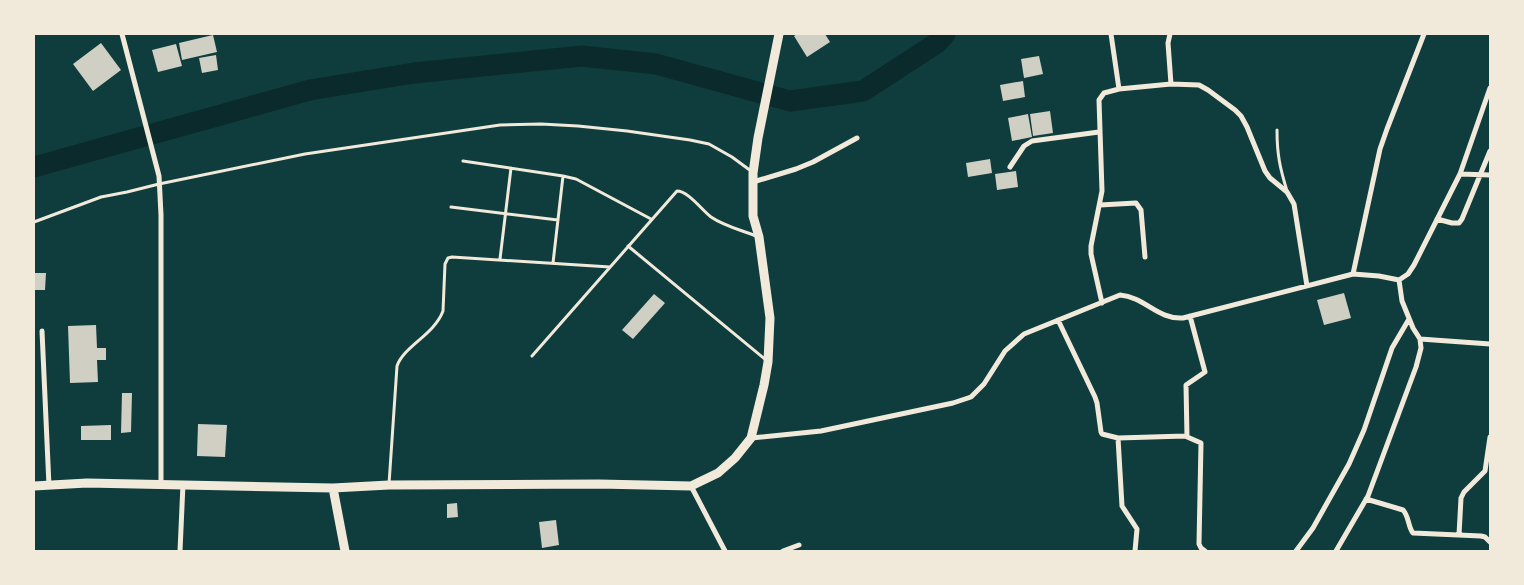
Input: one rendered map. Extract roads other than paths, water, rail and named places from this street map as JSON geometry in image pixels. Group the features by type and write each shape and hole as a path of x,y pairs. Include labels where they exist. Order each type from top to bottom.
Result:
{"street":[{"path":"122,34 159,176 161,215 162,484"},
{"path":"34,486 87,483 333,488 389,485 599,484 691,486 718,473 735,458 751,438 768,362 770,318 759,237 753,216 753,178 758,138 779,34"},
{"path":"1112,34 1120,89"},
{"path":"1170,34 1168,43 1171,84"},
{"path":"1354,274 1380,149 1424,34"},
{"path":"1102,302 1091,254 1102,192 1098,100 1104,93 1120,89 1171,84 1199,85 1235,110 1247,126 1265,171 1270,178 1287,192 1294,204 1307,286"},
{"path":"751,438 821,431 953,403 971,397 984,384 1005,351 1024,334 1120,295 1131,296 1173,319 1184,318 1354,274 1399,280 1408,274 1414,265 1460,174 1490,88"},
{"path":"1010,167 1024,146 1032,141 1099,132"},
{"path":"753,178 796,169 857,138"},
{"path":"1437,219 1452,223 1459,223 1462,220 1490,151"},
{"path":"1460,174 1490,175"},
{"path":"1100,205 1136,204 1139,206 1141,210 1145,257"},
{"path":"1336,551 1366,499 1416,367 1421,348 1420,339 1402,302 1399,280"},
{"path":"1187,437 1186,385 1205,372 1190,316"},
{"path":"1296,551 1312,528 1349,464 1364,430 1392,348 1409,319"},
{"path":"1058,320 1095,397 1101,432 1105,436 1118,438 1187,437 1199,442 1202,446 1199,544 1205,551"},
{"path":"42,331 49,486"},
{"path":"1420,339 1490,344"},
{"path":"1458,535 1460,498 1485,470 1490,437"},
{"path":"1118,438 1122,506 1137,528 1136,551"},
{"path":"180,551 182,484"},
{"path":"691,486 725,551"},
{"path":"333,488 345,551"},
{"path":"1366,499 1403,510 1414,533 1481,536 1490,542"},
{"path":"783,551 799,545"}],"lane":[{"path":"34,222 101,197 159,184 305,154 500,125 541,124 627,131 709,144 732,158 753,178"},
{"path":"1277,130 1277,152 1287,192"},
{"path":"463,160 563,176 582,182 652,219"},
{"path":"500,259 511,168"},
{"path":"554,263 563,176"},
{"path":"532,356 674,193 679,190 710,216 759,237"},
{"path":"451,207 558,220"},
{"path":"628,246 768,362"},
{"path":"389,485 397,366 400,359 430,331 442,313 446,261 452,257 610,267"}],"waterway":[{"path":"34,167 310,90 414,73 582,56 656,64 790,101 863,91 937,43 945,34"}]}
